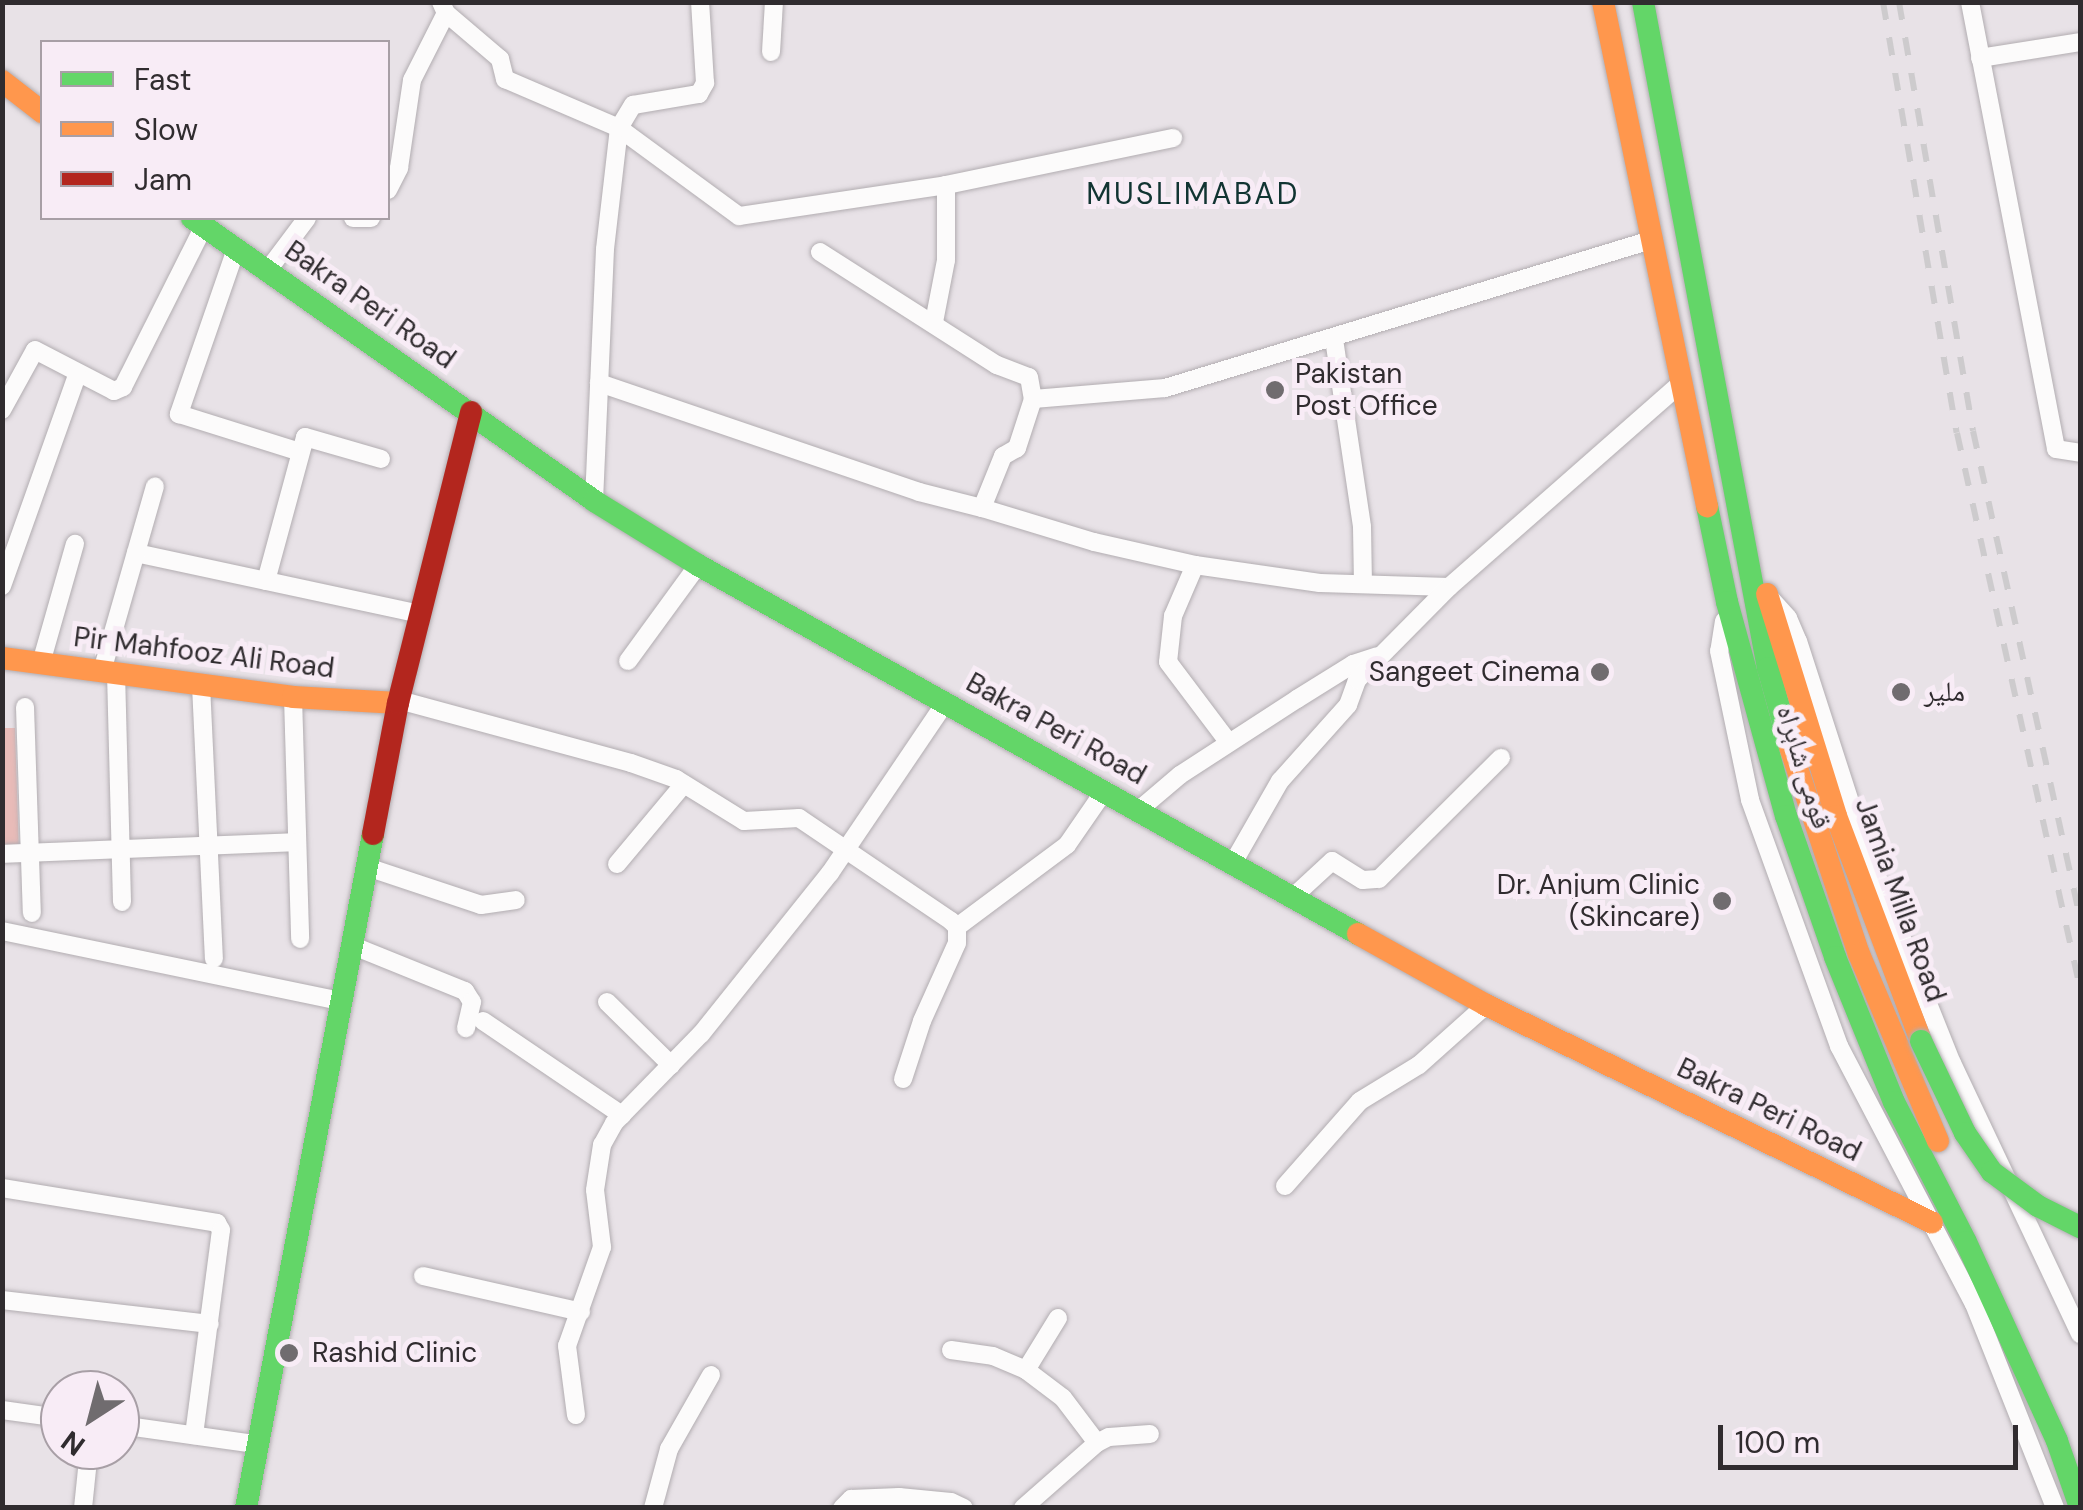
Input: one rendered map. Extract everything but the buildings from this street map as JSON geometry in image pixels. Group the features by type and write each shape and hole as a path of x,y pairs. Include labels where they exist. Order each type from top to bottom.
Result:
{"main road":[{"name":"قومی شاہراہ","path":"1603,2 1727,602 1786,816 1850,994 1894,1102 1966,1242 2056,1441 2080,1507"},
{"name":"قومی شاہراہ","path":"1643,2 1768,668 1810,813 1859,954 1916,1096 2080,1444"},
{"path":"2,82 40,110"},
{"name":"Bakra Peri Road","path":"198,222 594,501 698,565 1486,1004 1932,1222"},
{"path":"246,1508 398,702 470,412"},
{"name":"Jamia Milla Road","path":"1744,539 1768,594 1875,929 1921,1041 1965,1133 1992,1172 2038,1206 2080,1227"},
{"name":"Pir Mahfooz Ali Road","path":"2,658 294,697 398,702"}],"street":[{"path":"594,501 606,249 619,128 632,105 699,94 705,84 700,2"},
{"path":"770,52 774,2"},
{"path":"1970,2 2056,449 2080,453"},
{"path":"390,186 399,168 412,80 444,8 500,59 505,79 619,128 739,216 946,184 1173,138"},
{"path":"1980,58 2080,42"},
{"path":"934,322 946,260 946,184"},
{"path":"268,270 305,220"},
{"path":"2,410 35,350 114,391 123,387 198,222"},
{"path":"1033,399 1165,388 1651,240"},
{"path":"236,249 178,414 300,452"},
{"path":"820,252 997,366 1029,377 1033,399 1017,448 1003,456 982,508"},
{"path":"1334,339 1362,527 1363,584"},
{"path":"2,586 77,375"},
{"path":"599,383 920,492 1094,542 1195,565 1363,584 1448,587"},
{"path":"1233,863 1280,781 1348,705 1356,680 1448,587 1680,383"},
{"path":"266,581 300,452 310,436 381,460"},
{"path":"122,902 109,672 155,486"},
{"path":"41,663 75,544"},
{"path":"136,553 420,614"},
{"path":"628,661 698,565"},
{"path":"1195,565 1172,616 1168,662 1229,743"},
{"path":"1768,594 1788,618 1798,641 1861,836 1952,1062 2080,1334"},
{"path":"1727,602 1719,652 1750,800 1840,1046 1974,1304 2055,1508"},
{"path":"1140,809 1229,743 1353,664 1382,654"},
{"path":"201,685 214,958"},
{"path":"294,697 300,939"},
{"path":"398,702 632,763 684,784 744,820 799,818 957,927"},
{"path":"576,1415 567,1346 602,1247 595,1190 597,1160 622,1115 701,1034 846,850 946,703"},
{"path":"25,707 32,913"},
{"path":"1293,897 1332,861 1363,880 1380,879 1501,758"},
{"path":"617,864 684,784"},
{"path":"957,927 1066,845 1104,790"},
{"path":"2,854 297,842"},
{"path":"366,867 482,905 516,900"},
{"path":"903,1079 922,1021 957,944 957,927"},
{"path":"2,931 341,1001"},
{"path":"352,945 465,991 472,1002 475,1024 622,1115"},
{"path":"606,1002 671,1065"},
{"path":"1285,1186 1360,1101 1419,1065 1486,1004"},
{"path":"2,1188 217,1223 220,1230 210,1324 194,1434"},
{"path":"423,1276 580,1312"},
{"path":"2,1300 210,1324"},
{"path":"1026,1370 1058,1318"},
{"path":"951,1350 993,1356 1026,1370 1063,1398 1097,1443"},
{"path":"652,1508 669,1449 711,1375"},
{"path":"2,1410 40,1415"},
{"path":"140,1427 256,1444"},
{"path":"1023,1508 1097,1443 1109,1437 1150,1434"},
{"path":"82,1508 87,1470"},
{"path":"842,1508 850,1498 899,1497 951,1502 964,1508"}],"shaded area":[{"path":"2,728 15,728 19,853 3,853"}],"railway":[{"path":"1883,2 1957,433 2080,988"},
{"path":"1899,2 1973,431 2080,916"}],"traffic: fast":[{"path":"1643,2 1768,668 1790,747"},
{"path":"195,220 594,501 698,565 1358,934"},
{"path":"1707,506 1727,602 1786,816 1835,957 1894,1102 1966,1242 2057,1441 2080,1507"},
{"path":"246,1508 373,834"},
{"path":"1921,1041 1965,1133 1992,1172 2038,1206 2080,1227"}],"traffic: slow":[{"path":"1603,2 1707,506"},
{"path":"2,81 40,110"},
{"path":"1767,594 1836,816 1921,1041"},
{"path":"2,658 293,697 398,703"},
{"path":"1790,747 1859,954 1938,1141"},
{"path":"1358,934 1486,1005 1932,1223"}],"traffic: jam":[{"path":"373,834 398,703 471,412"}],"place":[{"name":"Pakistan Post Office","path":"1275,390"},
{"name":"Sangeet Cinema","path":"1600,672"},
{"name":"ملیر","path":"1901,692"},
{"name":"Dr. Anjum Clinic (Skincare)","path":"1722,901"},
{"name":"Rashid Clinic","path":"289,1353"}],"district":[{"name":"MUSLIMABAD","path":"1193,194"}]}
